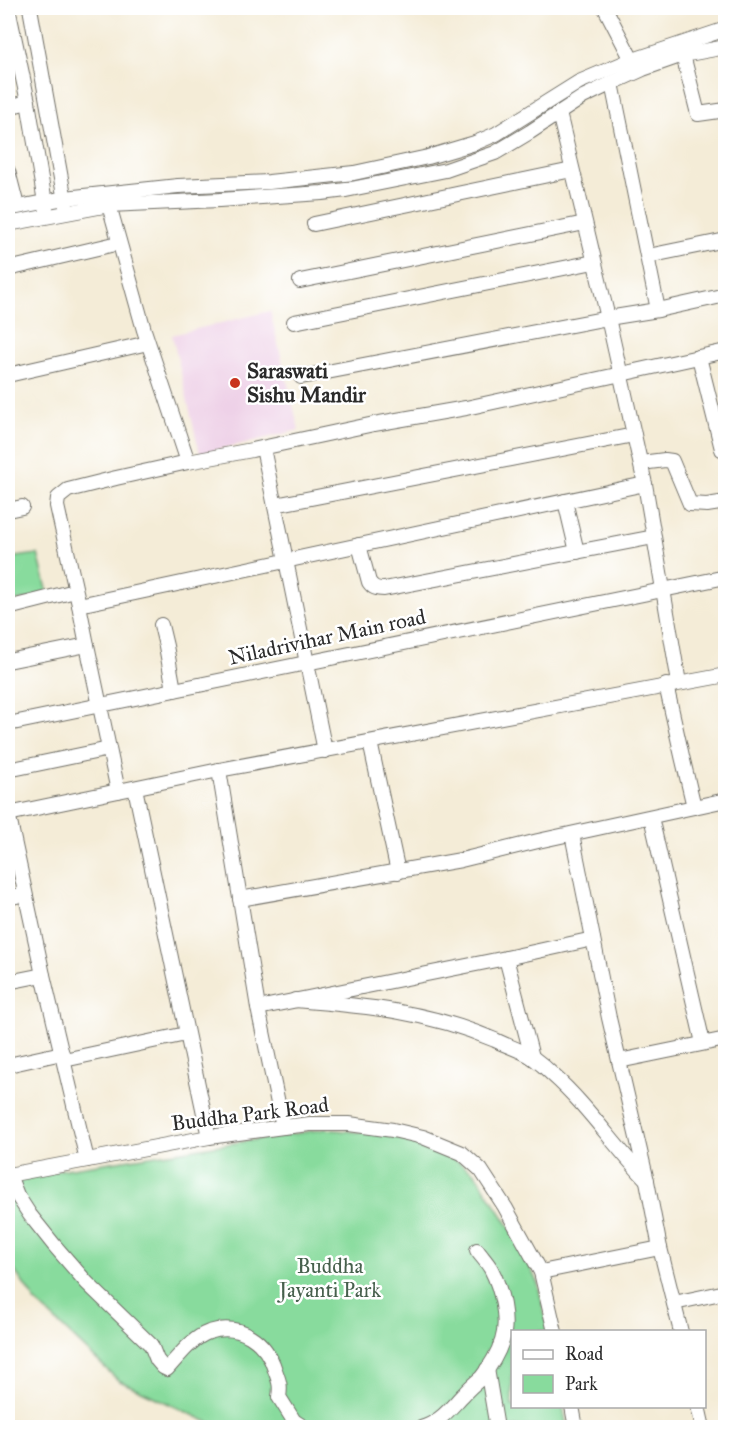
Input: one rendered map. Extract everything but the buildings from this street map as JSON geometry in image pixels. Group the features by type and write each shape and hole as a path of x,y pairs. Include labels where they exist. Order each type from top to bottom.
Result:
{"street":[{"path":"8,8 28,102 47,216"},
{"path":"30,8 67,213"},
{"path":"605,8 632,60"},
{"path":"8,171 12,207 65,198 178,186 269,182 354,173 428,157 475,143 496,134 579,82 632,60 726,28"},
{"path":"8,224 109,205 322,193 446,170 495,153 582,97 643,69 683,55 726,47"},
{"path":"683,55 698,114 726,110"},
{"path":"612,83 658,310"},
{"path":"8,107 28,102"},
{"path":"559,113 641,463 663,590 682,756 694,807"},
{"path":"314,224 572,170"},
{"path":"109,205 148,343 188,462"},
{"path":"300,281 585,223"},
{"path":"648,256 726,240"},
{"path":"8,269 119,243"},
{"path":"294,322 594,262"},
{"path":"301,377 658,310 726,295"},
{"path":"8,375 148,343"},
{"path":"118,791 57,506 58,498 68,490 188,462 374,424 466,408 726,351"},
{"path":"699,357 722,449 726,449"},
{"path":"275,505 634,435"},
{"path":"263,448 325,751"},
{"path":"641,463 672,461 690,504 707,505 726,502"},
{"path":"80,605 645,484"},
{"path":"565,501 577,552"},
{"path":"8,510 22,507"},
{"path":"359,545 369,582 376,588 384,589 654,537"},
{"name":"Niladrivihar Main road","path":"8,724 726,577"},
{"path":"8,608 75,591"},
{"path":"161,625 174,690"},
{"path":"8,661 87,645"},
{"path":"87,1160 43,975 8,813 219,770 726,675"},
{"path":"370,742 398,872"},
{"path":"8,771 109,749"},
{"path":"219,770 258,1008 283,1127"},
{"path":"135,788 209,1137"},
{"path":"240,899 461,860 726,800"},
{"path":"651,817 703,1043"},
{"path":"572,834 619,1061 681,1330"},
{"path":"8,898 25,894"},
{"path":"258,1008 593,939"},
{"path":"506,958 532,1057"},
{"path":"8,981 43,975"},
{"path":"295,1000 364,1005 413,1013 478,1033 532,1057 555,1076 579,1101 647,1181"},
{"path":"8,1065 186,1034"},
{"path":"619,1061 726,1038"},
{"name":"Buddha Park Road","path":"8,1175 209,1137 310,1124 349,1124 423,1137 462,1153 481,1170 505,1207 541,1272 555,1330"},
{"path":"8,1175 30,1215 54,1245 87,1283 151,1345 157,1360 163,1367 167,1369 198,1338 210,1332 226,1330 243,1333 256,1339 266,1351 281,1386 279,1397 294,1420 305,1428"},
{"path":"541,1272 660,1248"},
{"path":"421,1428 431,1425 442,1417 482,1377 502,1341 503,1306 498,1287 490,1269 477,1250"},
{"path":"674,1303 726,1292"},
{"path":"487,1369 497,1428"},
{"path":"572,1408 576,1428"},
{"path":"698,1408 703,1428"}],"shaded area":[{"name":"Saraswati Sishu Mandir","path":"270,311 299,430 200,454 172,335"}],"green space":[{"path":"38,554 49,597 8,602 8,558"},
{"name":"Buddha Jayanti Park","path":"325,1129 389,1135 439,1149 475,1173 513,1232 538,1284 548,1330 511,1330 511,1408 563,1408 567,1427 223,1427 210,1423 118,1380 36,1302 8,1261 8,1178"}],"place":[{"name":"Saraswati Sishu Mandir","path":"235,383"}]}
